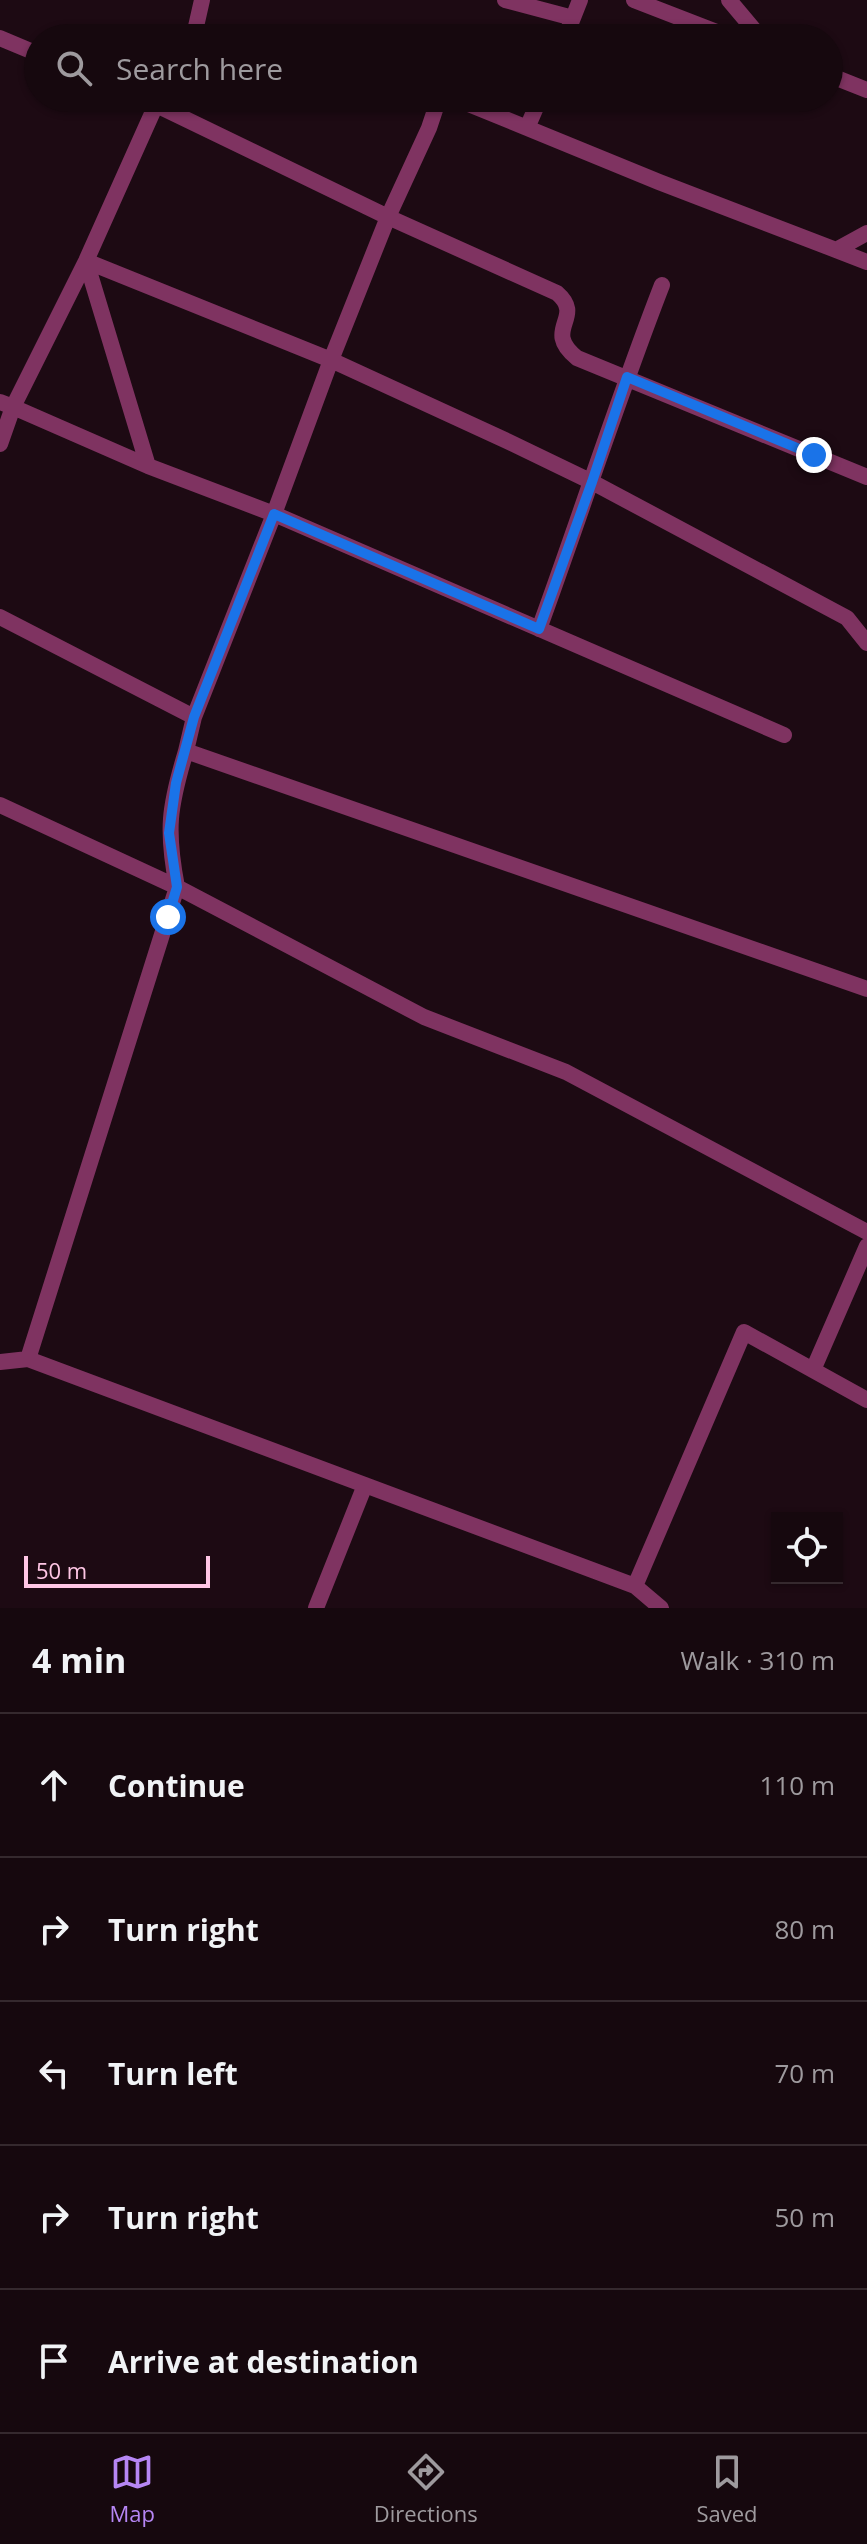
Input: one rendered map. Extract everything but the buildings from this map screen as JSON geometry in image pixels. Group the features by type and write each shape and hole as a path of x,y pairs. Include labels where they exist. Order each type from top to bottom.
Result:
{"street":[{"path":"196,24 202,0"},
{"path":"505,0 573,18"},
{"path":"571,24 580,0"},
{"path":"634,0 696,24"},
{"path":"729,0 749,24"},
{"path":"0,38 24,48"},
{"path":"843,81 867,90"},
{"path":"0,444 7,405 86,261 147,112"},
{"path":"176,112 388,217 557,293 567,301 569,311 561,334 566,349 577,358 867,477"},
{"path":"28,1359 177,887 169,833 176,783 194,717 331,360 434,112"},
{"path":"488,112 867,262"},
{"path":"527,128 534,112"},
{"path":"836,250 867,233"},
{"path":"86,261 331,360 592,482 847,618 867,643"},
{"path":"86,261 148,466"},
{"path":"539,629 662,285"},
{"path":"7,405 148,466 274,514 784,735"},
{"path":"0,617 194,717"},
{"path":"186,751 867,989"},
{"path":"0,805 177,887 424,1017 566,1072 867,1232"},
{"path":"813,1370 867,1246"},
{"path":"635,1586 744,1332 867,1400"},
{"path":"0,1362 28,1359 635,1586 661,1608"},
{"path":"316,1608 365,1485"}],"route":[{"path":"168,917 177,887 169,833 176,783 194,717 274,514 539,629 627,377 814,455"}]}
